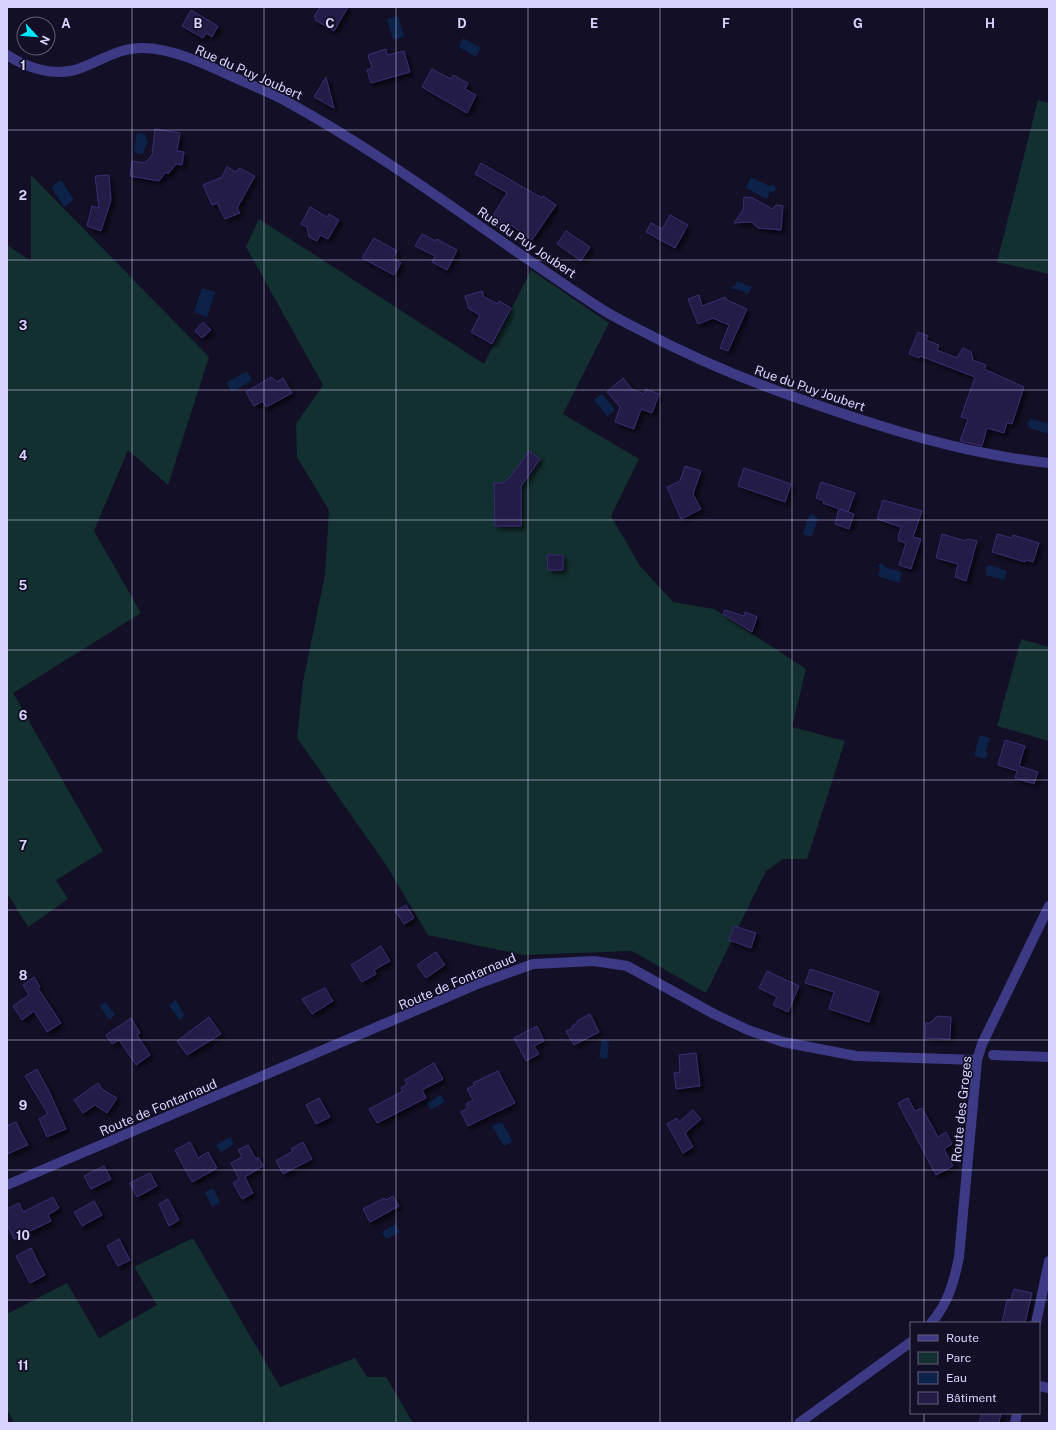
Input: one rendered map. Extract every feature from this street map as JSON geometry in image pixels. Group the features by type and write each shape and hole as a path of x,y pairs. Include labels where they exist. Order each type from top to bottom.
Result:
{"street":[{"name":"Rue du Puy Joubert","path":"7,55 18,62 48,72 76,70 119,51 144,48 168,52 204,64 282,99 360,145 605,312 670,346 742,379 844,415 956,448 1007,458 1049,463"},
{"name":"Route des Groges","path":"932,1322 947,1300 954,1279 958,1257 977,1060 989,1027 1049,906"},
{"name":"Route de Fontarnaud","path":"7,1185 480,983 533,964 594,961 627,966 714,1014 748,1030 783,1042 856,1056 977,1060"},
{"path":"993,1055 1049,1058"},
{"path":"1037,1322 1044,1308 1049,1261"},
{"path":"799,1423 910,1343"}],"green space":[{"path":"1038,100 1049,103 1049,274 997,262"},
{"path":"31,175 209,357 168,485 128,450 94,531 141,613 13,693 103,851 56,880 68,899 28,927 7,893 7,245 31,261"},
{"path":"259,219 484,364 531,270 609,323 563,414 639,459 611,516 640,566 673,602 714,609 806,669 792,727 845,741 807,859 783,859 766,871 706,993 632,951 523,955 428,935 386,865 297,738 303,682 325,575 329,510 297,457 296,424 323,385 246,247"},
{"path":"1021,639 1049,647 1049,741 997,726"},
{"path":"193,1238 280,1387 355,1358 367,1377 386,1377 413,1423 14,1423 7,1409 7,1314 67,1283 99,1338 157,1305 134,1267"}],"water":[{"path":"398,16 404,37 393,40 387,19"},
{"path":"463,38 481,48 476,57 459,47"},
{"path":"139,133 145,134 148,142 142,154 136,153 134,150 136,135"},
{"path":"751,177 769,186 774,185 776,190 770,192 767,199 746,188"},
{"path":"61,180 74,200 64,207 51,187"},
{"path":"737,281 752,287 748,294 737,289 732,289"},
{"path":"202,288 215,292 207,317 194,312"},
{"path":"247,371 252,380 232,392 226,383"},
{"path":"602,394 615,410 607,416 594,400"},
{"path":"1031,419 1049,424 1049,434 1030,428 1027,423"},
{"path":"813,514 818,519 811,537 803,534 809,516"},
{"path":"881,563 885,567 902,572 899,583 878,576 880,569 878,565"},
{"path":"990,565 1007,571 1004,580 986,575 986,567"},
{"path":"980,735 990,738 986,752 988,754 984,759 974,755"},
{"path":"176,1000 184,1014 182,1020 178,1018 169,1005"},
{"path":"105,1002 115,1014 111,1019 108,1019 100,1006"},
{"path":"602,1039 609,1042 607,1059 599,1058"},
{"path":"441,1095 445,1102 431,1110 427,1103"},
{"path":"502,1122 513,1142 504,1146 492,1126"},
{"path":"230,1137 234,1144 221,1152 216,1145"},
{"path":"213,1188 220,1202 212,1207 205,1192"},
{"path":"396,1224 400,1232 386,1239 382,1232"}],"building":[{"path":"320,7 348,7 334,31 315,20 316,18 314,17"},
{"path":"191,10 218,26 212,37 206,33 203,38 182,26"},
{"path":"386,49 387,55 404,51 410,72 371,83 367,70 372,68 368,55"},
{"path":"432,69 451,79 453,75 468,83 465,89 476,95 467,113 422,87"},
{"path":"326,77 330,93 334,108 314,97"},
{"path":"155,129 180,133 177,151 184,152 182,165 176,164 168,174 166,172 159,181 130,176 132,161 145,163 152,155"},
{"path":"481,163 542,198 543,196 556,205 532,240 511,225 506,233 489,222 507,193 475,174"},
{"path":"227,167 236,172 239,168 255,176 237,208 240,213 225,219 217,203 212,205 203,185 222,177"},
{"path":"109,175 111,200 101,231 87,226 92,206 99,208 95,176"},
{"path":"744,197 753,198 772,209 776,205 783,206 781,230 758,228 751,222 734,223 743,210"},
{"path":"310,207 327,217 329,214 339,220 328,239 320,235 317,241 309,237 307,227 301,224"},
{"path":"670,215 688,225 675,248 646,232 651,223 662,229"},
{"path":"566,231 590,247 581,261 557,244"},
{"path":"422,234 436,241 437,239 457,250 447,270 432,262 435,256 415,246"},
{"path":"374,238 397,251 393,258 401,263 394,275 362,258"},
{"path":"482,291 484,297 498,304 499,301 511,308 492,344 471,332 480,315 469,309 465,296"},
{"path":"699,295 702,306 725,297 727,300 747,309 728,351 720,348 729,325 713,318 698,324 688,299"},
{"path":"203,322 211,330 202,338 195,331"},
{"path":"918,332 928,336 926,340 939,345 937,350 957,358 963,348 971,352 973,360 986,365 984,369 1024,387 1012,424 1007,423 1004,433 987,428 982,446 960,441 968,419 961,417 975,377 920,356 919,358 909,354"},
{"path":"271,377 277,382 283,378 292,393 266,407 263,401 254,406 246,392"},
{"path":"623,378 632,389 644,394 646,389 659,394 652,413 641,409 634,429 615,422 620,407 607,392"},
{"path":"529,451 540,459 521,486 521,526 495,526 494,483 503,483 510,477"},
{"path":"685,466 701,471 693,494 701,509 681,519 667,487 680,481"},
{"path":"744,468 791,484 785,502 738,486"},
{"path":"821,482 855,493 848,512 854,514 849,529 835,524 839,509 823,503 824,501 816,498"},
{"path":"883,500 922,511 913,537 921,539 911,569 899,565 906,543 899,541 898,537 901,527 877,519"},
{"path":"942,534 966,541 967,539 977,541 966,581 955,577 958,564 936,558"},
{"path":"997,534 1012,538 1013,535 1039,543 1033,562 1026,560 1025,562 992,552"},
{"path":"547,555 563,555 563,570 548,570"},
{"path":"725,610 744,616 745,612 757,617 752,632 723,614"},
{"path":"1005,740 1025,746 1019,766 1038,772 1034,784 1015,778 1017,771 998,765"},
{"path":"406,905 414,918 404,924 395,911"},
{"path":"734,926 756,933 751,948 729,940"},
{"path":"381,946 390,961 374,970 376,974 362,982 351,965"},
{"path":"436,952 445,965 426,978 417,965"},
{"path":"810,969 879,992 869,1022 829,1009 834,992 805,983"},
{"path":"767,971 799,986 788,1012 773,1005 777,997 759,988"},
{"path":"34,977 40,987 38,988 61,1023 47,1032 34,1011 22,1020 13,1006 29,995 23,985"},
{"path":"325,988 333,1001 312,1014 302,999"},
{"path":"590,1014 599,1032 574,1045 566,1031 573,1028 572,1026 578,1022 577,1021"},
{"path":"937,1016 951,1017 950,1039 925,1038 926,1023 930,1023"},
{"path":"209,1017 221,1034 187,1055 177,1041"},
{"path":"131,1018 140,1033 137,1035 150,1055 136,1065 119,1040 112,1044 106,1035"},
{"path":"537,1026 544,1041 534,1046 539,1054 526,1061 514,1038"},
{"path":"696,1053 700,1086 676,1089 674,1073 680,1072 679,1055"},
{"path":"434,1063 443,1079 422,1090 426,1098 377,1123 369,1109 403,1091 401,1088 407,1084 405,1080"},
{"path":"37,1069 49,1091 66,1129 47,1137 39,1119 48,1114 25,1076"},
{"path":"498,1071 515,1103 468,1126 461,1112 468,1108 466,1104 473,1100 467,1089 475,1085 473,1083"},
{"path":"98,1083 102,1089 117,1098 107,1113 95,1105 83,1113 74,1100"},
{"path":"319,1098 330,1117 316,1124 306,1105"},
{"path":"908,1098 915,1111 922,1108 938,1137 946,1132 952,1144 944,1149 953,1166 936,1175 898,1103"},
{"path":"693,1110 701,1119 685,1133 693,1147 683,1153 667,1124 677,1118 679,1122"},
{"path":"16,1122 28,1145 7,1154 7,1126"},
{"path":"190,1142 198,1158 208,1152 217,1168 192,1182 175,1150"},
{"path":"303,1142 312,1159 283,1174 276,1161 293,1151 291,1149"},
{"path":"248,1145 256,1159 258,1157 263,1166 245,1177 253,1193 242,1199 233,1183 239,1179 231,1163 242,1157 238,1150"},
{"path":"104,1166 111,1179 91,1189 84,1176"},
{"path":"150,1173 157,1186 137,1197 130,1183"},
{"path":"393,1196 399,1206 370,1222 363,1209 384,1198 386,1200"},
{"path":"53,1197 59,1208 48,1215 51,1221 14,1239 7,1224 7,1209 19,1203 23,1212"},
{"path":"168,1199 179,1220 169,1226 159,1204"},
{"path":"94,1201 102,1215 82,1226 74,1212"},
{"path":"119,1239 130,1260 118,1266 107,1246"},
{"path":"31,1248 45,1275 30,1283 16,1256"},
{"path":"1014,1289 1032,1293 1025,1322 1002,1322 1007,1300 1011,1300"},
{"path":"982,1414 1001,1414 999,1423 979,1423"}]}
